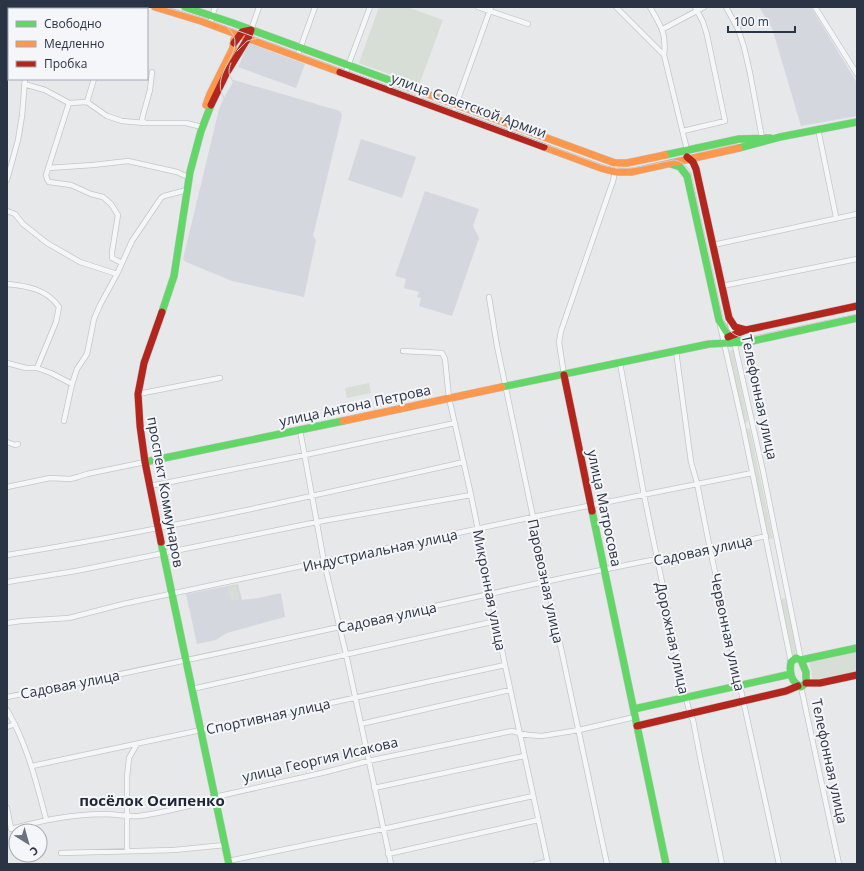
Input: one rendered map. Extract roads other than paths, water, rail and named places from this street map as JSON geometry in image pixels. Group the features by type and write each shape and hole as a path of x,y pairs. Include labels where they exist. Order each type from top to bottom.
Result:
{"street":[{"name":"улица Советской Армии","path":"155,7 174,10 297,57 601,168 616,172 631,172 670,164 686,156 739,139 780,137"},
{"name":"улица Советской Армии","path":"185,7 617,163 627,163 676,153 686,156 741,148 780,137 857,122"},
{"path":"210,24 216,7"},
{"path":"238,35 243,30 251,30 259,7"},
{"path":"297,57 315,7"},
{"path":"345,74 370,7"},
{"path":"478,7 490,9 528,24"},
{"path":"616,7 664,55"},
{"name":"Телефонная улица","path":"650,7 663,29 666,43 664,55 683,131 686,156 696,169 729,318 730,339 752,473 791,662"},
{"path":"663,29 696,9 704,7"},
{"path":"726,7 738,29 744,47 762,138"},
{"path":"815,7 857,74"},
{"path":"453,113 490,9"},
{"path":"683,131 725,121 707,35 703,22 696,9"},
{"path":"227,30 233,36 234,43"},
{"name":"проспект Коммунаров","path":"202,127 216,92 248,38 251,30"},
{"name":"проспект Коммунаров","path":"229,863 150,486 140,426 138,394 144,363 173,282 187,190 208,97 238,35"},
{"path":"145,124 142,120 150,90 152,72"},
{"path":"87,102 94,80"},
{"path":"7,180 18,140 22,116 24,82 45,90 69,103 87,102 107,116 122,120 145,124 186,123 202,127"},
{"path":"69,103 48,168 46,175 47,179 49,182 71,185 91,194 104,197 111,204 118,215 111,256 114,260 122,263"},
{"path":"818,129 836,217"},
{"path":"521,138 524,130"},
{"path":"686,156 684,171 688,180 719,320 730,339"},
{"path":"48,168 128,161 177,172 190,178"},
{"name":"улица Матросова","path":"617,163 616,172 561,331 559,342 564,375 666,864"},
{"path":"670,164 675,165 684,171"},
{"path":"64,421 72,384 77,369 87,354 94,319 132,241 161,198 187,190"},
{"path":"7,212 15,214 23,224 47,243 80,262 117,274"},
{"path":"713,245 836,217 857,214"},
{"path":"722,286 857,259"},
{"path":"7,284 40,290 54,299 59,307 56,322 37,368"},
{"name":"Паровозная улица","path":"489,297 533,518 607,864"},
{"name":"улица Антона Петрова","path":"7,487 50,478 70,479 87,474 564,375 709,344 730,339 746,330 857,306"},
{"path":"729,318 735,327 746,330"},
{"name":"улица Антона Петрова","path":"730,339 748,342 857,318"},
{"name":"Телефонная улица","path":"730,339 800,659"},
{"name":"Микронная улица","path":"403,351 442,353 445,359 455,423 510,690 548,863"},
{"name":"Червонная улица","path":"676,351 691,462 779,864"},
{"path":"7,363 26,368 37,368 51,373 72,384"},
{"name":"Дорожная улица","path":"620,363 657,560 686,698 690,714 694,720 722,864"},
{"path":"138,394 220,378"},
{"path":"150,486 455,423"},
{"path":"300,430 324,562 346,654 391,864"},
{"path":"7,442 15,445 18,444"},
{"path":"7,555 312,496 464,462"},
{"name":"Индустриальная улица","path":"7,623 70,618 123,604 752,473"},
{"path":"7,582 76,572 317,522 471,495"},
{"name":"Садовая улица","path":"7,697 340,628 490,594 710,549 766,536"},
{"path":"192,689 496,621"},
{"path":"801,685 793,680 791,674 791,662 794,659 857,648"},
{"path":"800,659 806,672 801,685"},
{"name":"Спортивная улица","path":"32,766 505,665"},
{"path":"634,709 791,674"},
{"path":"637,726 786,691 801,685 820,683 857,675"},
{"name":"Телефонная улица","path":"801,685 839,864"},
{"path":"361,724 510,690"},
{"path":"7,710 15,724 32,766 46,819"},
{"name":"улица Георгия Исакова","path":"7,808 11,829 46,819 76,815 103,814 136,816 157,814 208,802 215,797 368,761 512,731 528,735 542,736 579,730 635,717"},
{"path":"7,727 15,724"},
{"path":"127,851 129,758 137,744"},
{"path":"374,788 524,756"},
{"path":"229,863 533,796"},
{"path":"388,854 538,820"},
{"path":"61,853 174,850 225,844"},
{"path":"536,864 548,863"}],"tram line":[{"path":"164,7 203,18 602,165 629,168 674,160 682,163 691,173 723,319 727,327 740,337 749,337 857,314"},
{"path":"224,98 220,88 221,79 235,44 234,36 227,27"},
{"path":"237,51 247,41 258,38"},
{"path":"231,63 229,72 233,81"}],"district":[{"name":"посёлок Осипенко","path":"152,800"}]}
